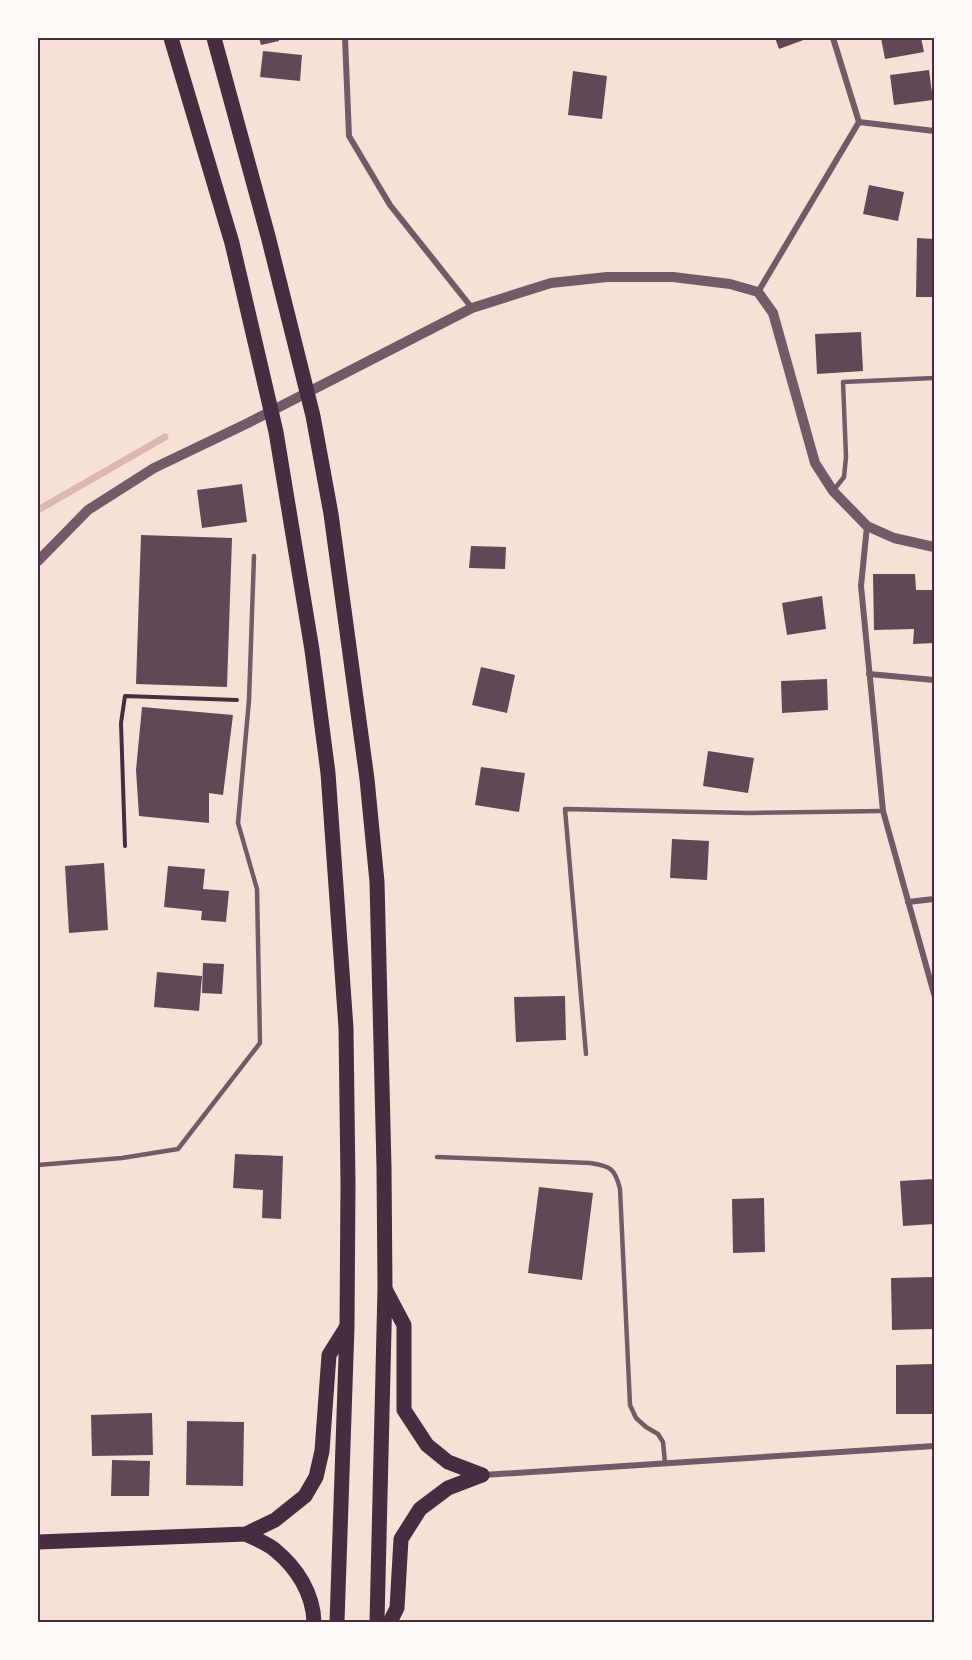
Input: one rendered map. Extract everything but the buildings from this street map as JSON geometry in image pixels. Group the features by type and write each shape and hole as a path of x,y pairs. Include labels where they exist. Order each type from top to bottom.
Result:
{"main road":[{"path":"171,38 232,243 276,432 312,650 328,773 346,1028 348,1184 338,1623"},
{"path":"214,38 268,236 313,416 331,514 366,767 377,882 384,1167 385,1288 377,1623"},
{"path":"385,1288 404,1325 404,1410 427,1445 448,1461 482,1475"},
{"path":"38,1542 246,1534 275,1520 305,1496 316,1477 322,1451 329,1355 346,1327"},
{"path":"390,1623 397,1608 401,1539 420,1509 448,1488 482,1475"},
{"path":"246,1534 274,1549 298,1575 309,1595 314,1623"}],"street":[{"path":"345,38 349,136 390,205 472,308"},
{"path":"758,292 859,122 833,38"},
{"path":"859,122 934,130"},
{"path":"38,561 88,510 154,468 248,423 472,308 551,283 607,277 673,277 730,284 758,292 773,313 815,463 832,490 867,526 894,538 934,547"},
{"path":"867,526 861,586 883,811 934,994"},
{"path":"869,674 934,680"},
{"path":"908,902 934,899"},
{"path":"482,1475 934,1446"}],"lane":[{"path":"832,490 844,477 846,457 843,382 934,378"},
{"path":"38,1165 122,1158 178,1149 260,1043 257,889 238,823 249,700 254,556"},
{"path":"586,1054 566,809 758,813 883,811"},
{"path":"437,1157 590,1162 608,1166 617,1176 620,1188 630,1405 636,1418 658,1434 663,1442 665,1463"}],"path":[{"path":"125,846 121,723 125,696 249,700"}],"waterway":[{"path":"38,510 165,437"}]}
